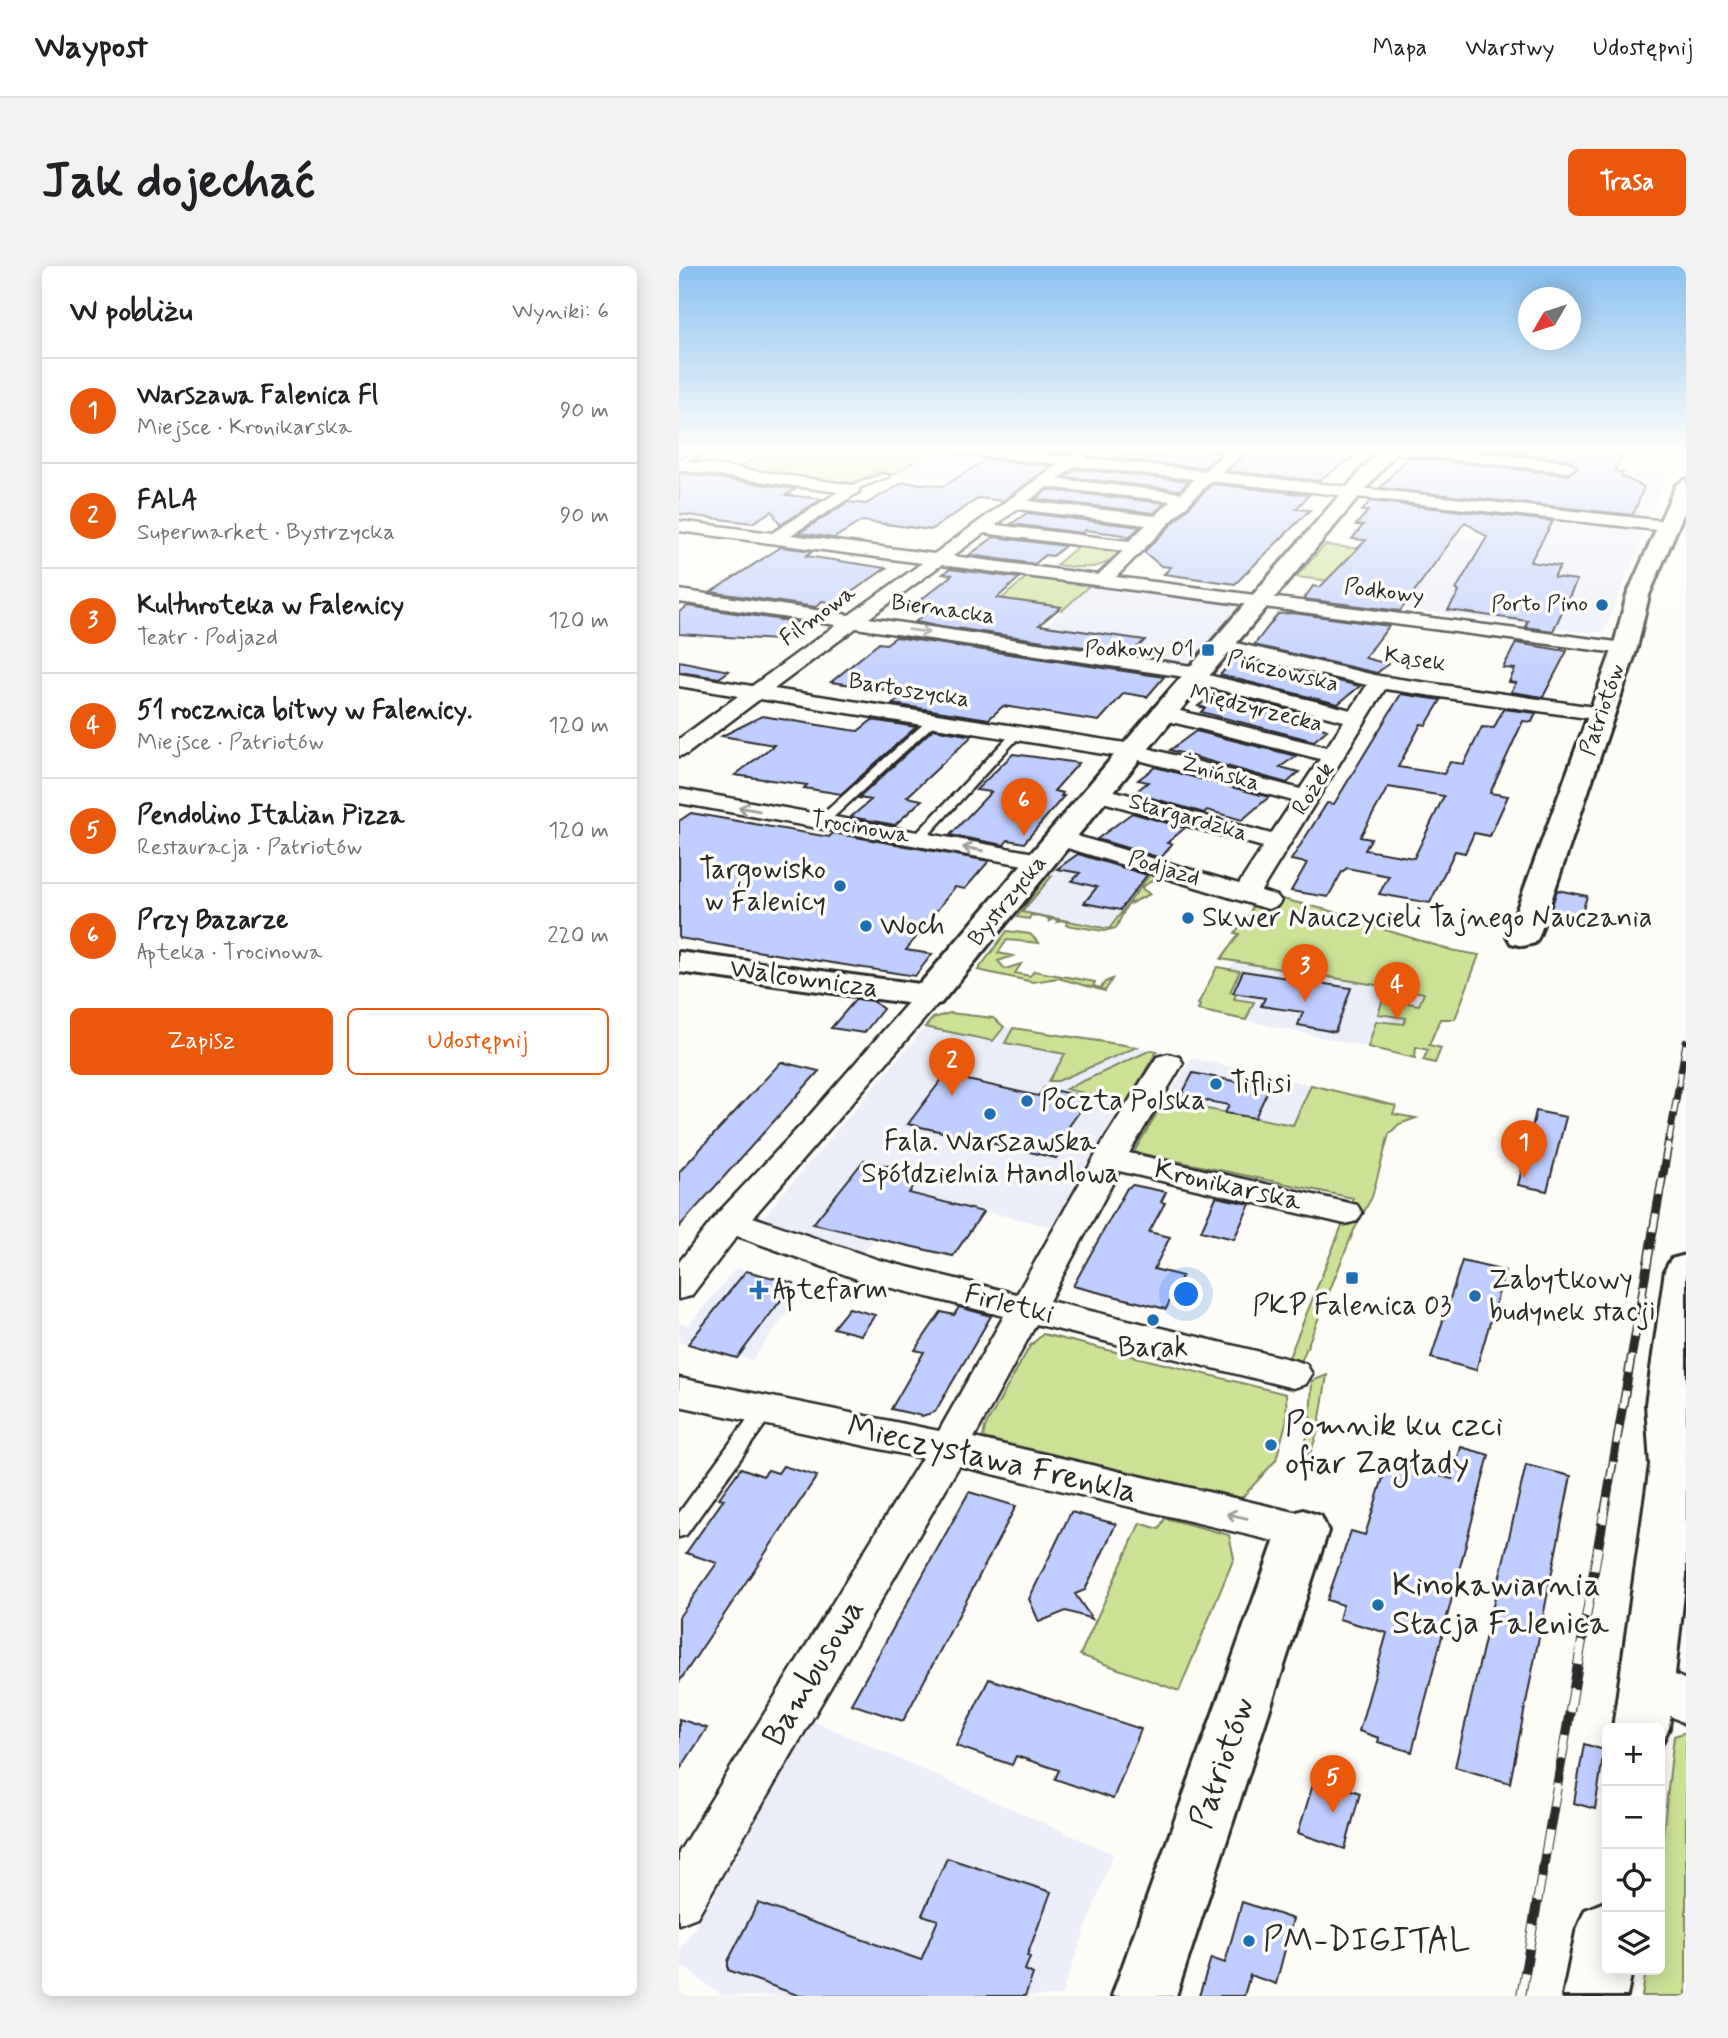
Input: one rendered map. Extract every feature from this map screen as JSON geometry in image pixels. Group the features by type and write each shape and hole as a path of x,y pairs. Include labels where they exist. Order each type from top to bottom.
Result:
{"main road":[{"name":"Bystrzycka","path":"929,996 1131,752 1321,530"},
{"name":"Patriotów","path":"1523,936 1625,648 1638,595 1664,530"},
{"name":"Walcownicza","path":"679,962 929,996"},
{"path":"1658,1704 1674,1465 1669,1404 1686,1269"},
{"name":"Patriotów","path":"1144,1996 1303,1531"},
{"path":"1595,1996 1602,1959"}],"street":[{"name":"Podkowy","path":"709,530 1625,648"},
{"path":"775,538 788,530"},
{"name":"Filmowa","path":"679,749 978,530"},
{"path":"1003,530 1133,547"},
{"path":"1103,580 1152,530"},
{"name":"Biernacka","path":"679,597 1197,676"},
{"name":"Kąsek","path":"1223,646 1379,682 1601,714"},
{"name":"Pińczowska","path":"1197,676 1358,718"},
{"name":"Bartoszycka","path":"679,680 1131,752"},
{"name":"Rożek","path":"1257,897 1278,844 1379,682"},
{"name":"Międzyrzecka","path":"1164,713 1335,756"},
{"name":"Żnińska","path":"1131,752 1308,798"},
{"name":"Stargardzka","path":"1097,793 1278,844"},
{"name":"Trocinowa","path":"679,796 1040,861"},
{"name":"Podjazd","path":"1060,838 1257,897"},
{"name":"Bystrzycka","path":"679,1287 730,1221 814,1130 929,996"},
{"name":"Bambusowa","path":"679,1899 949,1448 1168,1063"},
{"name":"Kronikarska","path":"1111,1159 1345,1213"},
{"name":"Firletki","path":"730,1221 872,1271 1293,1374"},
{"name":"Mieczysława Frenkla","path":"679,1392 949,1448 1303,1531"}],"lane":[{"path":"821,822 933,721"},
{"path":"918,839 1016,735"},
{"path":"679,1529 764,1411"}],"shaded area":[{"path":"1495,530 1646,530 1604,631 1591,633 1360,603 1410,531 1488,540"},
{"path":"1091,584 1243,604 1194,661 1189,661 1184,666 1027,643"},
{"path":"1071,850 1087,851 1152,873 1109,929 1022,912"},
{"path":"1235,960 1463,1000 1455,1019 1440,1019 1427,1049 1416,1047 1415,1058 1195,1009 1217,967 1230,969"},
{"path":"950,1013 993,1018 1004,1027 1093,1038 1157,1051 1052,1227 909,1193 859,1259 768,1229 763,1217 933,1018"},
{"path":"1191,1058 1311,1085 1293,1125 1166,1101"},
{"path":"736,1268 807,1286 752,1360 679,1342 679,1323 689,1325"},
{"path":"812,1720 1113,1854 1061,1996 723,1996 679,1964 679,1952 711,1901"}],"green space":[{"path":"1083,542 1122,547 1109,561 1101,565 1056,565"},
{"path":"1325,545 1399,553 1373,586 1296,577"},
{"path":"1030,574 1091,584 1063,610 999,601"},
{"path":"1151,873 1162,874 1141,888 1150,894 1127,905"},
{"path":"1047,875 1052,876 1022,912 1109,929 1127,905 1116,928 1104,931 1066,925 1067,922 1061,920 1056,923 1058,920 1053,919 1048,922 1050,919 1031,915 1029,919 1017,917"},
{"path":"1274,897 1364,919 1363,923 1451,950 1479,955 1455,1019 1440,1019 1429,1045 1441,1048 1435,1063 1423,1060 1428,1050 1416,1047 1415,1058 1368,1047 1376,1021 1404,1024 1406,1018 1378,1014 1385,993 1398,996 1397,1001 1419,1005 1424,993 1221,959 1239,934 1235,933 1238,928 1242,928 1246,916 1249,917 1253,903"},
{"path":"1007,931 1030,934 1039,943 1007,940 998,953 1013,956 998,961 1005,969 1021,964 1015,973 1030,976 1034,971 1095,982 1093,986 1101,988 1105,982 1112,979 1105,991 1058,978 1033,982 978,970"},
{"path":"1217,967 1240,971 1230,992 1236,994 1234,999 1254,1002 1246,1020 1198,1010 1198,1004"},
{"path":"950,1013 993,1018 1004,1027 993,1041 925,1027 933,1018"},
{"path":"1013,1028 1137,1047 1058,1081 1049,1081 1065,1054 1005,1043"},
{"path":"1151,1050 1157,1051 1126,1103 1066,1089"},
{"path":"1311,1085 1396,1106 1393,1114 1416,1118 1399,1124 1389,1134 1372,1197 1354,1230 1301,1362 1288,1360 1353,1198 1134,1152 1164,1101 1293,1125"},
{"path":"1043,1334 1286,1394 1287,1419 1276,1460 1242,1498 983,1438 985,1427 1030,1346"},
{"path":"1327,1375 1318,1431 1310,1454 1303,1452 1310,1425 1312,1381"},
{"path":"1165,1518 1229,1535 1234,1558 1179,1691 1080,1655 1140,1523 1159,1529"},
{"path":"1686,1733 1686,1996 1642,1996 1645,1975 1665,1975 1665,1816 1674,1736"}],"building":[{"path":"804,530 848,530 834,538 799,533"},
{"path":"1056,530 1137,530 1128,538 1124,535 1085,530 1082,533"},
{"path":"1166,530 1290,530 1235,584 1164,574 1171,567 1161,566 1144,552"},
{"path":"1359,530 1459,530 1400,611 1304,599 1313,586 1320,587 1366,540 1352,539"},
{"path":"1476,530 1548,530 1530,562 1560,566 1554,577 1577,580 1553,631 1525,627 1528,621 1448,610 1459,592 1456,589 1487,537"},
{"path":"994,537 1065,546 1053,556 1045,555 1035,564 969,555"},
{"path":"781,547 813,551 806,556 886,568 836,603 822,601 816,607 711,592"},
{"path":"950,569 1019,578 997,598 1061,607 1039,625 1145,640 1131,654 915,622 932,609 915,607 921,602 918,602 952,575 943,574"},
{"path":"688,606 802,623 787,637 778,640 679,634 679,612"},
{"path":"1293,613 1389,626 1365,658 1388,664 1377,673 1254,645 1278,614"},
{"path":"896,637 1164,677 1147,697 1124,693 1099,721 1003,706 989,719 892,704 907,693 831,682 879,643 886,644"},
{"path":"1516,643 1567,651 1543,697 1511,692 1516,683 1509,682 1515,669 1503,668"},
{"path":"1235,658 1360,686 1338,704 1220,675"},
{"path":"679,661 729,671 719,678 679,672"},
{"path":"1217,692 1321,718 1313,724 1327,730 1314,741 1201,712 1205,708 1198,706"},
{"path":"1401,694 1441,700 1426,725 1421,724 1398,767 1444,774 1450,762 1464,764 1482,727 1494,728 1503,709 1536,713 1532,722 1523,721 1490,793 1508,796 1490,836 1474,833 1465,853 1455,851 1430,903 1379,894 1389,876 1347,868 1328,897 1291,891 1307,863 1291,860 1327,803 1334,804","holes":["1388,787 1444,796 1414,858 1365,850 1371,839 1360,837"]},
{"path":"762,716 858,731 872,720 916,727 841,794 804,788 807,785 735,775 774,745 722,736"},
{"path":"933,729 972,736 907,797 922,800 895,825 851,817 871,800 859,798"},
{"path":"1196,731 1296,756 1280,767 1299,772 1287,783 1170,750"},
{"path":"1013,754 1079,763 1054,791 1063,793 1061,796 1064,796 1024,843 1008,840 1004,845 950,835 991,792 976,790"},
{"path":"1155,767 1269,797 1242,820 1207,810 1204,813 1137,791 1148,782 1138,780"},
{"name":"Targowisko w Falenicy","path":"691,813 829,837 833,833 989,861 965,889 955,887 906,950 932,954 915,976 743,949 679,938 679,821"},
{"path":"1132,813 1185,828 1167,843 1172,844 1161,858 1097,839"},
{"path":"1078,854 1147,875 1120,910 1084,903 1097,887 1072,881 1080,873 1057,869"},
{"path":"1557,890 1587,896 1581,916 1550,912"},
{"path":"1243,971 1351,988 1335,1032 1298,1025 1303,1012 1261,1006 1265,998 1233,993"},
{"path":"856,999 873,1001 883,1009 864,1033 831,1028"},
{"path":"781,1062 819,1071 679,1227 679,1172"},
{"path":"1193,1073 1269,1088 1255,1118 1225,1113 1229,1105 1181,1096"},
{"name":"Fala. Warszawska Spółdzielnia Handlowa","path":"945,1075 1038,1096 1044,1088 1089,1098 1065,1132 1072,1134 1056,1158 908,1124"},
{"path":"1536,1111 1566,1117 1547,1191 1518,1185"},
{"path":"864,1160 922,1174 909,1193 983,1212 953,1256 813,1224"},
{"path":"1133,1185 1166,1192 1161,1202 1165,1203 1149,1232 1170,1237 1154,1269 1182,1276 1166,1309 1073,1286 1127,1188"},
{"path":"1216,1197 1250,1204 1234,1239 1201,1231"},
{"name":"Zabytkowy budynek stacji","path":"1462,1261 1505,1271 1476,1370 1431,1358"},
{"path":"746,1271 794,1283 737,1358 688,1344"},
{"path":"959,1307 991,1316 935,1412 922,1416 891,1409 924,1352 915,1350 941,1312 954,1315"},
{"path":"849,1308 875,1315 861,1335 833,1328"},
{"path":"1461,1447 1489,1455 1412,1752 1378,1742 1379,1738 1359,1731 1387,1633 1339,1619 1343,1605 1327,1600 1351,1531 1365,1535 1388,1462 1452,1479"},
{"path":"1526,1465 1571,1476 1510,1783 1455,1767"},
{"path":"783,1466 817,1476 679,1682 679,1617 717,1563 686,1553 724,1499 719,1498 741,1468 763,1476 768,1470 778,1473"},
{"path":"969,1492 1016,1506 903,1721 851,1704"},
{"path":"1071,1512 1116,1524 1085,1590 1075,1594 1092,1619 1066,1611 1039,1622 1029,1599"},
{"path":"989,1679 1141,1729 1113,1799 1055,1779 1059,1770 1016,1756 1012,1765 956,1746"},
{"path":"679,1719 707,1728 679,1771"},
{"path":"1584,1744 1602,1749 1595,1809 1574,1803"},
{"path":"1315,1778 1360,1793 1345,1849 1298,1833"},
{"path":"947,1858 1051,1892 1027,1956 1030,1957 1025,1970 1033,1974 1025,1996 800,1996 728,1970 728,1961 758,1903 921,1960 938,1920 922,1915"},
{"path":"1242,1902 1293,1919 1276,1984 1250,1975 1244,1996 1199,1996 1211,1958 1225,1963"}],"railway":[{"path":"1669,1141 1686,1042"},
{"path":"1604,1515 1669,1139"},
{"path":"1521,1996 1604,1513"}],"place":[{"name":"Porto Pino","path":"1602,605"},
{"name":"Podkowy 01","path":"1208,650"},
{"name":"Przy Bazarze","path":"1024,836"},
{"name":"Targowisko w Falenicy","path":"840,886"},
{"name":"Skwer Nauczycieli Tajnego Nauczania","path":"1188,918"},
{"name":"Woch","path":"866,926"},
{"name":"Kulturoteka w Falenicy","path":"1305,1002"},
{"name":"51 rocznica bitwy w Falenicy.","path":"1397,1020"},
{"name":"Tiflisi","path":"1216,1084"},
{"name":"FALA","path":"952,1096"},
{"name":"Poczta Polska","path":"1027,1101"},
{"name":"Fala. Warszawska Spółdzielnia Handlowa","path":"990,1114"},
{"name":"Warszawa Falenica Fl","path":"1524,1178"},
{"name":"PKP Falenica 03","path":"1352,1278"},
{"name":"Aptefarm","path":"759,1290"},
{"name":"Zabytkowy budynek stacji","path":"1475,1296"},
{"name":"Barak","path":"1153,1320"},
{"name":"Pomnik ku czci ofiar Zagłady","path":"1271,1445"},
{"name":"Kinokawiarnia Stacja Falenica","path":"1378,1605"},
{"name":"Pendolino Italian Pizza","path":"1333,1813"},
{"name":"PM-DIGITAL","path":"1249,1941"}]}
